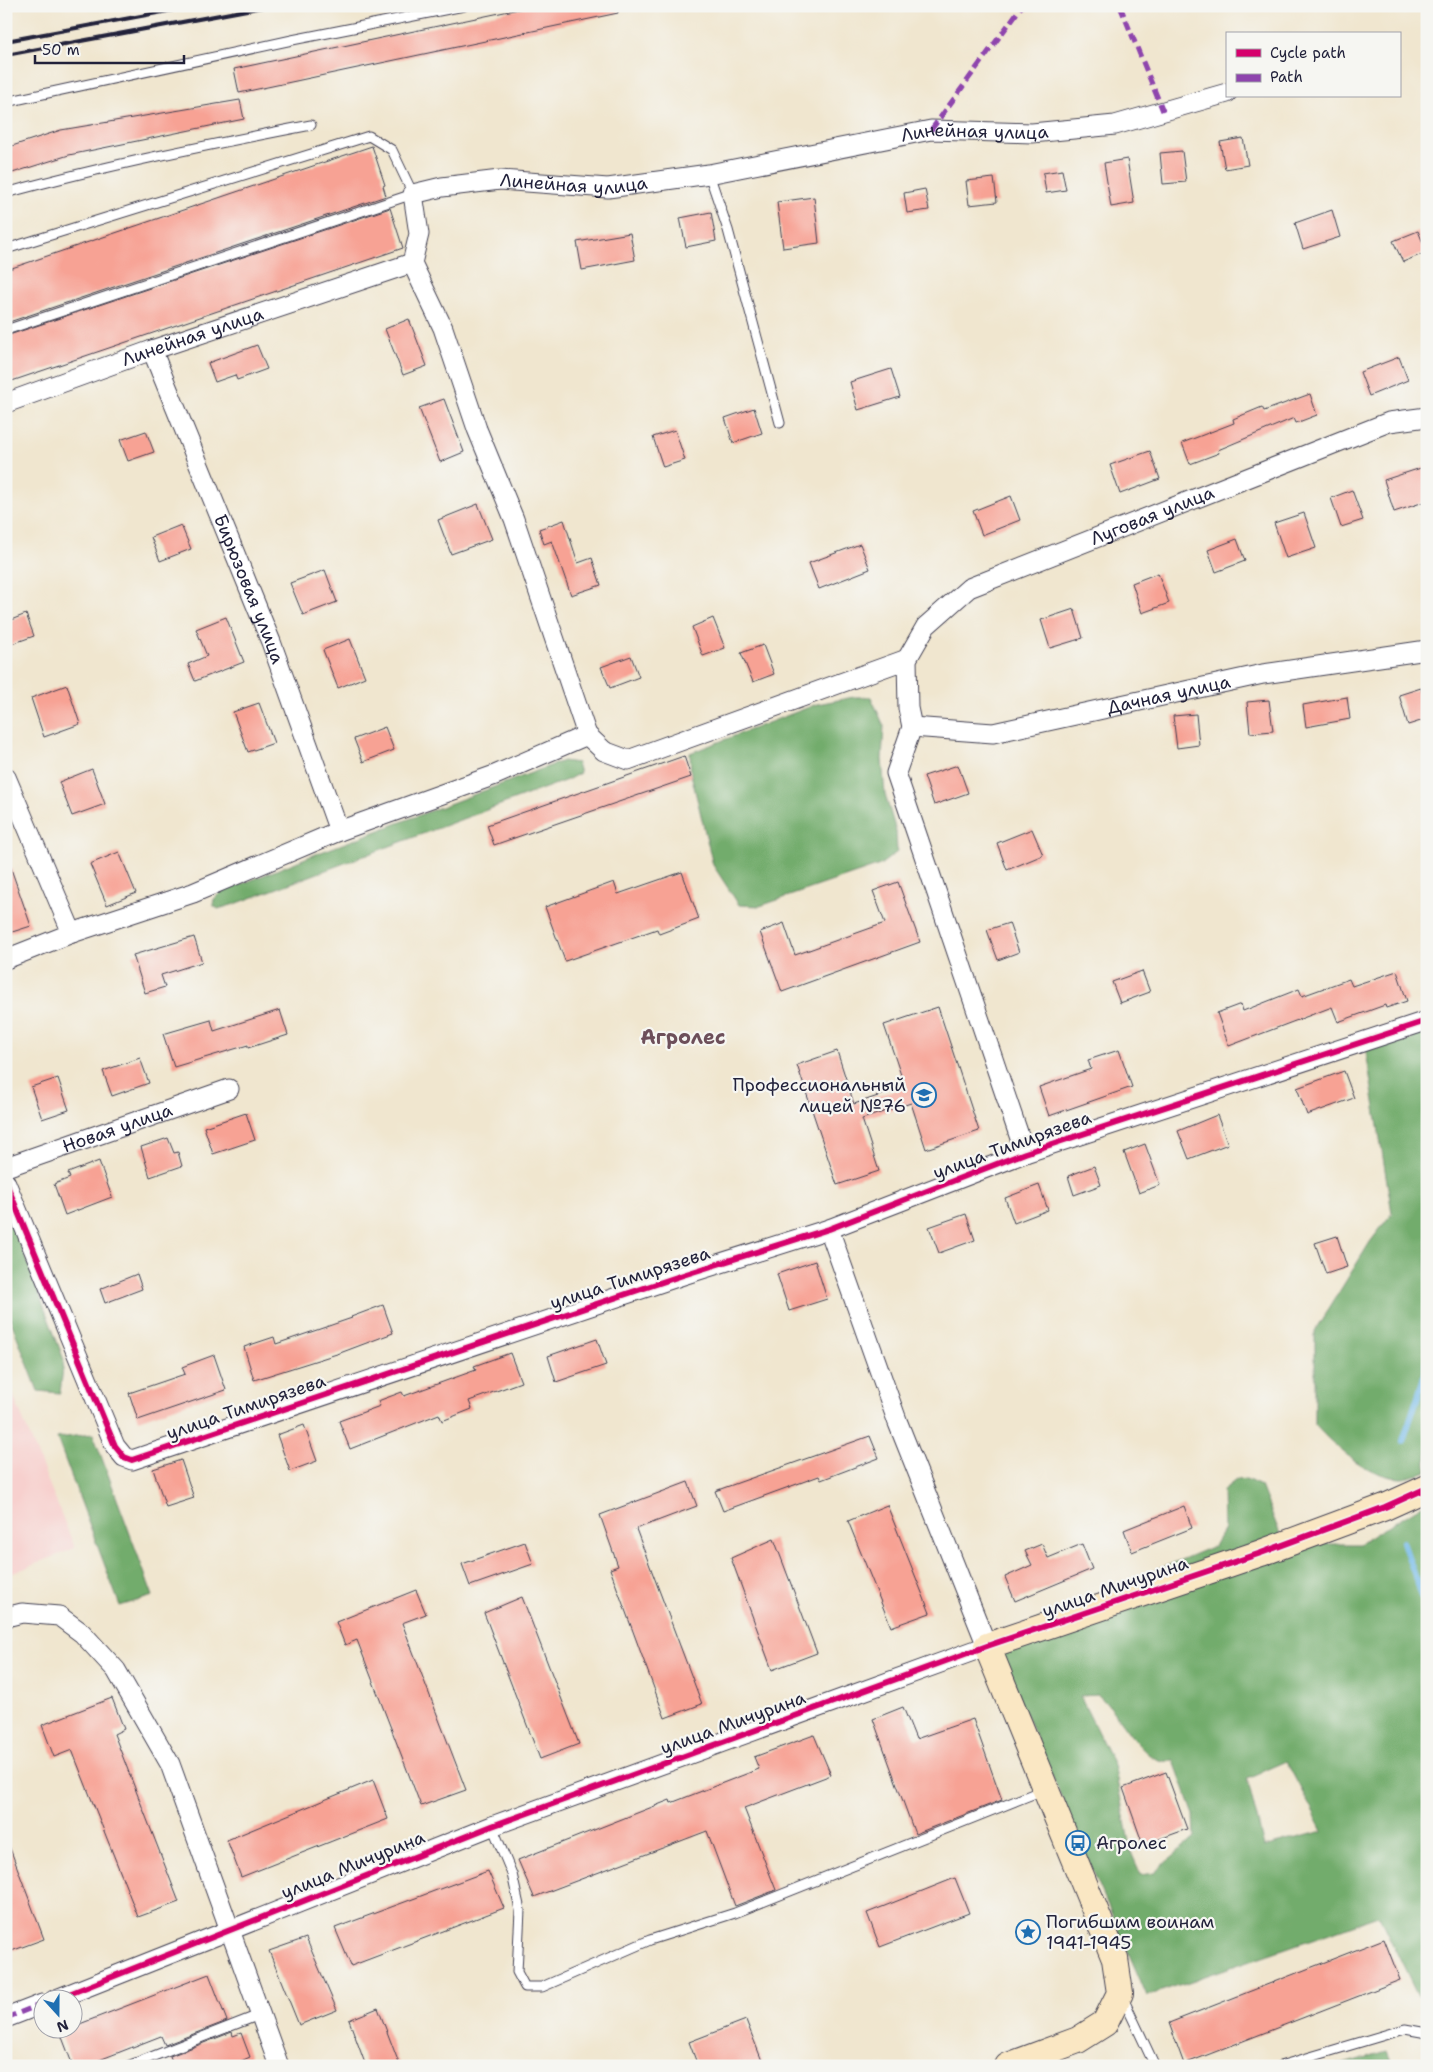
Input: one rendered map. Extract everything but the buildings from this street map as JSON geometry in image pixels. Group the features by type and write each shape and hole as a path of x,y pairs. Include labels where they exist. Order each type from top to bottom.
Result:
{"street":[{"name":"Линейная улица","path":"413,194 442,187 500,180 608,188 709,174 931,130 1032,133 1115,124 1226,93"},
{"path":"413,194 419,234 412,263 443,328 477,429 514,519 588,735 604,751 628,760 907,659 908,708 912,727 896,773 1025,1154"},
{"name":"Линейная улица","path":"6,403 152,350 412,263"},
{"name":"Бирюзовая улица","path":"152,350 271,642 340,831"},
{"name":"Луговая улица","path":"907,659 926,626 969,588 1389,422 1427,417"},
{"name":"Дачная улица","path":"912,727 993,733 1263,674 1427,650"},
{"path":"6,959 72,933 194,893 340,831 495,774 588,735"},
{"path":"6,778 72,933"},
{"name":"улица Тимирязева","path":"6,1183 115,1446 124,1457 132,1460 683,1275 829,1229 1025,1154 1426,1021"},
{"name":"Новая улица","path":"6,1167 229,1089"},
{"path":"829,1229 898,1423 1115,1959 1120,1993 1104,2023 1078,2040 1008,2066"},
{"name":"улица Мичурина","path":"80,1990 492,1826 987,1646 1261,1554 1385,1508 1427,1488"},
{"path":"6,1617 22,1613 59,1616 82,1633 116,1670 170,1764 279,2066"},
{"path":"6,2018 32,2008"}],"lane":[{"path":"6,102 292,40 464,6"},
{"path":"6,193 88,171 311,125"},
{"path":"6,249 369,136 392,150 413,194 6,330"},
{"path":"709,174 728,230 780,422"},
{"path":"492,1826 512,1874 520,1910 518,1972 525,1987 542,1987 650,1940 735,1913 1046,1789"},
{"path":"1120,1993 1155,2066"},
{"path":"128,2066 259,2015"},
{"path":"1280,2066 1405,2029 1427,2033"}],"shaded area":[{"path":"6,1377 75,1548 6,1576"}],"green space":[{"path":"854,697 871,697 884,726 882,759 885,794 896,831 897,852 880,865 760,906 739,905 713,865 691,774 690,753 817,704"},
{"path":"563,761 577,763 580,773 567,780 235,904 218,909 213,905 214,899 220,893 308,857"},
{"path":"1427,1020 1427,1471 1410,1477 1400,1478 1376,1472 1364,1466 1332,1443 1315,1425 1315,1331 1370,1242 1392,1213 1365,1046 1411,1040"},
{"path":"6,1206 64,1360 60,1393 38,1391 6,1308"},
{"path":"93,1434 153,1596 120,1606 57,1438"},
{"path":"1246,1479 1261,1486 1284,1544 1359,1544 1427,1502 1427,1997 1418,1997 1379,1916 1147,1996 993,1639 1214,1546 1224,1529 1223,1490 1236,1480","holes":["1098,1695 1143,1750 1161,1761 1174,1761 1194,1815 1195,1837 1153,1873 1141,1875 1131,1852 1114,1765 1080,1696","1286,1761 1323,1831 1264,1847 1247,1778"]},
{"path":"1387,2051 1393,2066 1337,2066"}],"waterway":[{"path":"1403,1441 1423,1381 1427,1357"},
{"path":"1403,1542 1427,1610"}],"railway":[{"path":"6,41 195,6"},
{"path":"6,55 268,6"}],"marked path":[{"path":"931,130 1022,6"},
{"path":"1120,6 1163,111"},
{"path":"6,2018 32,2008"}],"cycle path":[{"path":"6,1183 115,1446 124,1457 132,1460 683,1275 829,1229 1025,1153 1426,1021"},
{"path":"79,1990 492,1826 987,1646 1261,1553 1385,1507 1427,1488"}],"place":[{"name":"Профессиональный лицей №76","path":"924,1095"},
{"name":"Агролес","path":"1078,1843"},
{"name":"Погибшим воинам 1941-1945","path":"1028,1932"}],"district":[{"name":"Агролес","path":"683,1037"}]}
